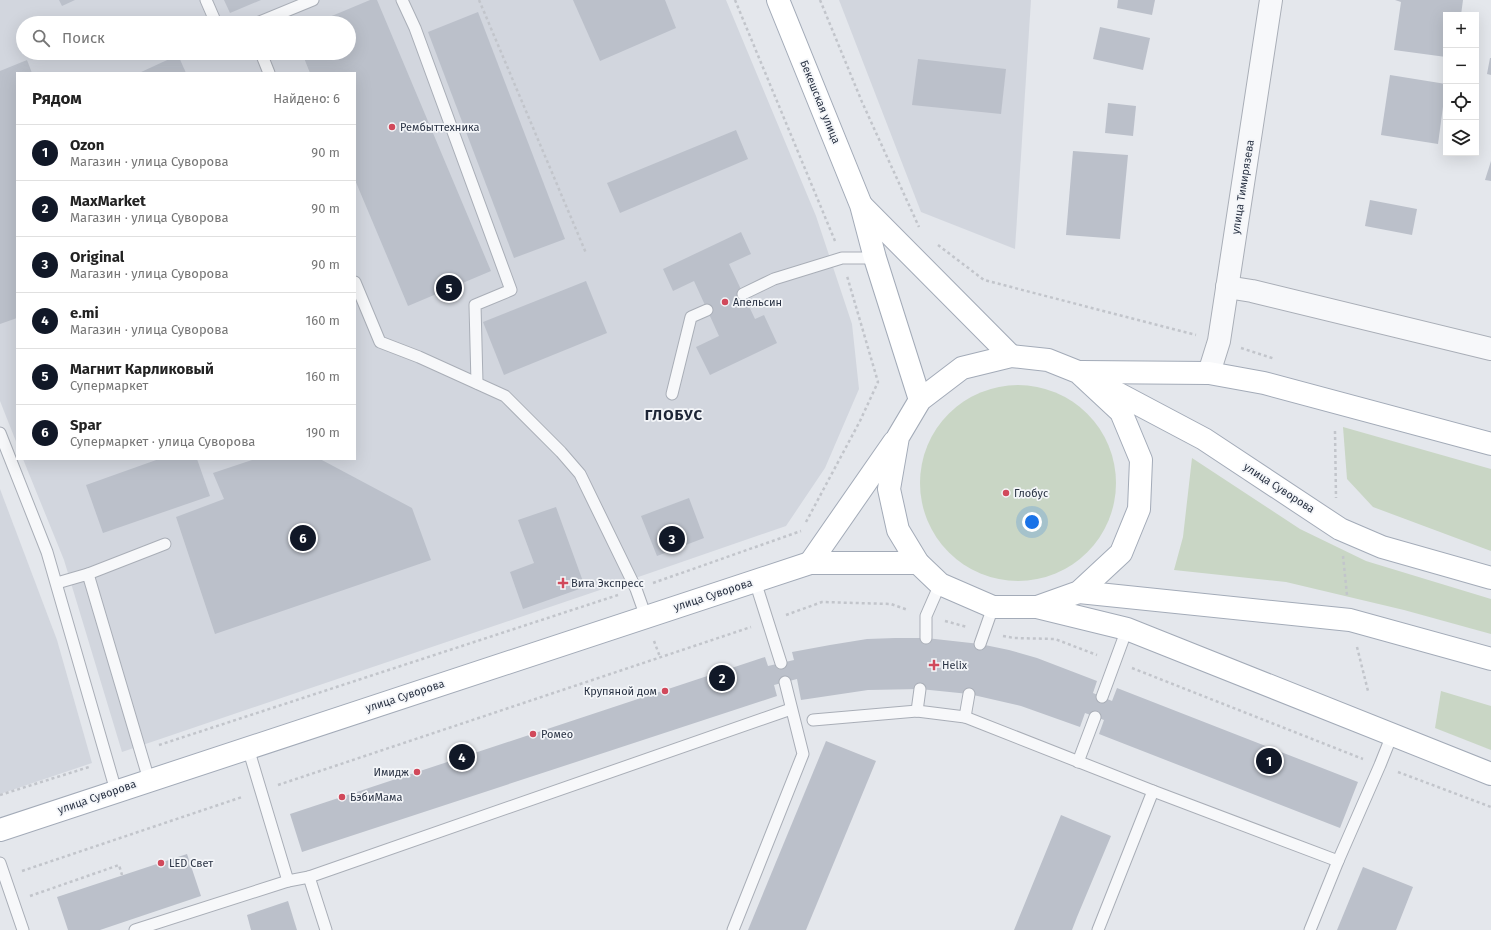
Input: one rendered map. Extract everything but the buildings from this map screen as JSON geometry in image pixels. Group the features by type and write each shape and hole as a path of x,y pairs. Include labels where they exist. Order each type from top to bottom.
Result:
{"main road":[{"name":"Бекешская улица","path":"778,0 861,205 875,258 920,400"},
{"name":"Бекешская улица","path":"861,205 1011,356"},
{"path":"810,563 898,438 920,400 962,368 1011,356 1048,360 1078,372 1121,412 1140,460 1139,510 1121,553 1078,592 1037,607"},
{"path":"1078,372 1208,373 1271,385 1491,444"},
{"name":"улица Суворова","path":"1078,372 1204,439 1340,529 1382,547 1491,578"},
{"path":"898,438 889,489 898,530 918,563 940,584 993,607 1037,607 1127,629 1491,774"},
{"name":"улица Суворова","path":"0,830 810,563 918,563"},
{"path":"1078,592 1350,620 1491,659"}],"street":[{"name":"улица Тимирязева","path":"1208,373 1219,341 1272,0"},
{"path":"1227,287 1252,291 1491,349"}],"lane":[{"path":"206,0 213,16"},
{"path":"274,16 313,0"},
{"path":"402,0 415,28 510,290 475,305 477,383"},
{"path":"264,60 269,72"},
{"path":"743,294 774,279 842,258 875,258"},
{"path":"356,284 380,342 420,357 505,396 561,452 580,474 636,589 646,617"},
{"path":"672,394 691,317 707,310"},
{"path":"0,433 47,552 116,791"},
{"path":"57,583 88,574 165,544"},
{"path":"88,574 149,780"},
{"path":"754,581 781,663"},
{"path":"926,638 926,616 940,584"},
{"path":"980,644 993,607"},
{"path":"1102,697 1127,629"},
{"path":"732,930 803,754 785,682"},
{"path":"917,711 920,689"},
{"path":"965,717 969,694"},
{"path":"135,930 288,881 309,877 791,709"},
{"path":"813,720 917,711 965,717 1153,791 1338,861"},
{"path":"1078,762 1095,716"},
{"path":"1310,930 1392,735"},
{"path":"248,748 288,881"},
{"path":"1098,930 1153,791"},
{"path":"0,863 23,930"},
{"path":"309,877 326,930"}],"path":[{"path":"479,0 586,253"},
{"path":"735,0 842,258 878,382 860,421 805,524"},
{"path":"820,0 862,102 922,233"},
{"path":"934,242 984,280 1219,341 1278,360"},
{"path":"1335,431 1335,488"},
{"path":"204,729 636,589 802,531"},
{"path":"1350,620 1368,692"},
{"path":"14,902 119,865 122,876"}],"shaded area":[{"path":"0,0 726,0 816,216 852,324 859,389 825,468 786,526 122,752 64,560 23,460 356,460 356,72 16,72 16,441 0,401"},
{"path":"839,0 1031,0 1015,249 921,212"},
{"path":"0,489 57,640 92,763 0,794"}],"green space":[{"path":"1018,385 1046,389 1064,397 1080,407 1094,421 1104,437 1112,455 1116,483 1112,511 1104,529 1094,545 1080,559 1064,569 1046,577 1018,581 990,577 972,569 956,559 942,545 932,529 924,511 920,483 924,455 932,437 942,421 956,407 972,397 990,389"},
{"path":"1343,427 1491,469 1491,551 1373,507 1347,479"},
{"path":"1192,458 1300,529 1366,561 1491,599 1491,634 1404,610 1286,582 1174,570 1183,537"},
{"path":"1441,691 1491,706 1491,750 1435,728"}],"place":[{"name":"Рембыттехника","path":"392,127"},
{"name":"Магнит Карликовый","path":"449,288"},
{"name":"Апельсин","path":"725,302"},
{"name":"Глобус","path":"1006,493"},
{"name":"Spar","path":"303,538"},
{"name":"Original","path":"672,539"},
{"name":"Вита Экспресс","path":"563,583"},
{"name":"Helix","path":"934,665"},
{"name":"MaxMarket","path":"722,678"},
{"name":"Крупяной дом","path":"665,691"},
{"name":"Ромео","path":"533,734"},
{"name":"e.mi","path":"462,757"},
{"name":"Ozon","path":"1269,761"},
{"name":"Имидж","path":"417,772"},
{"name":"БэбиМама","path":"342,797"},
{"name":"LED Свет","path":"161,863"}],"district":[{"name":"ГЛОБУС","path":"674,415"}]}
